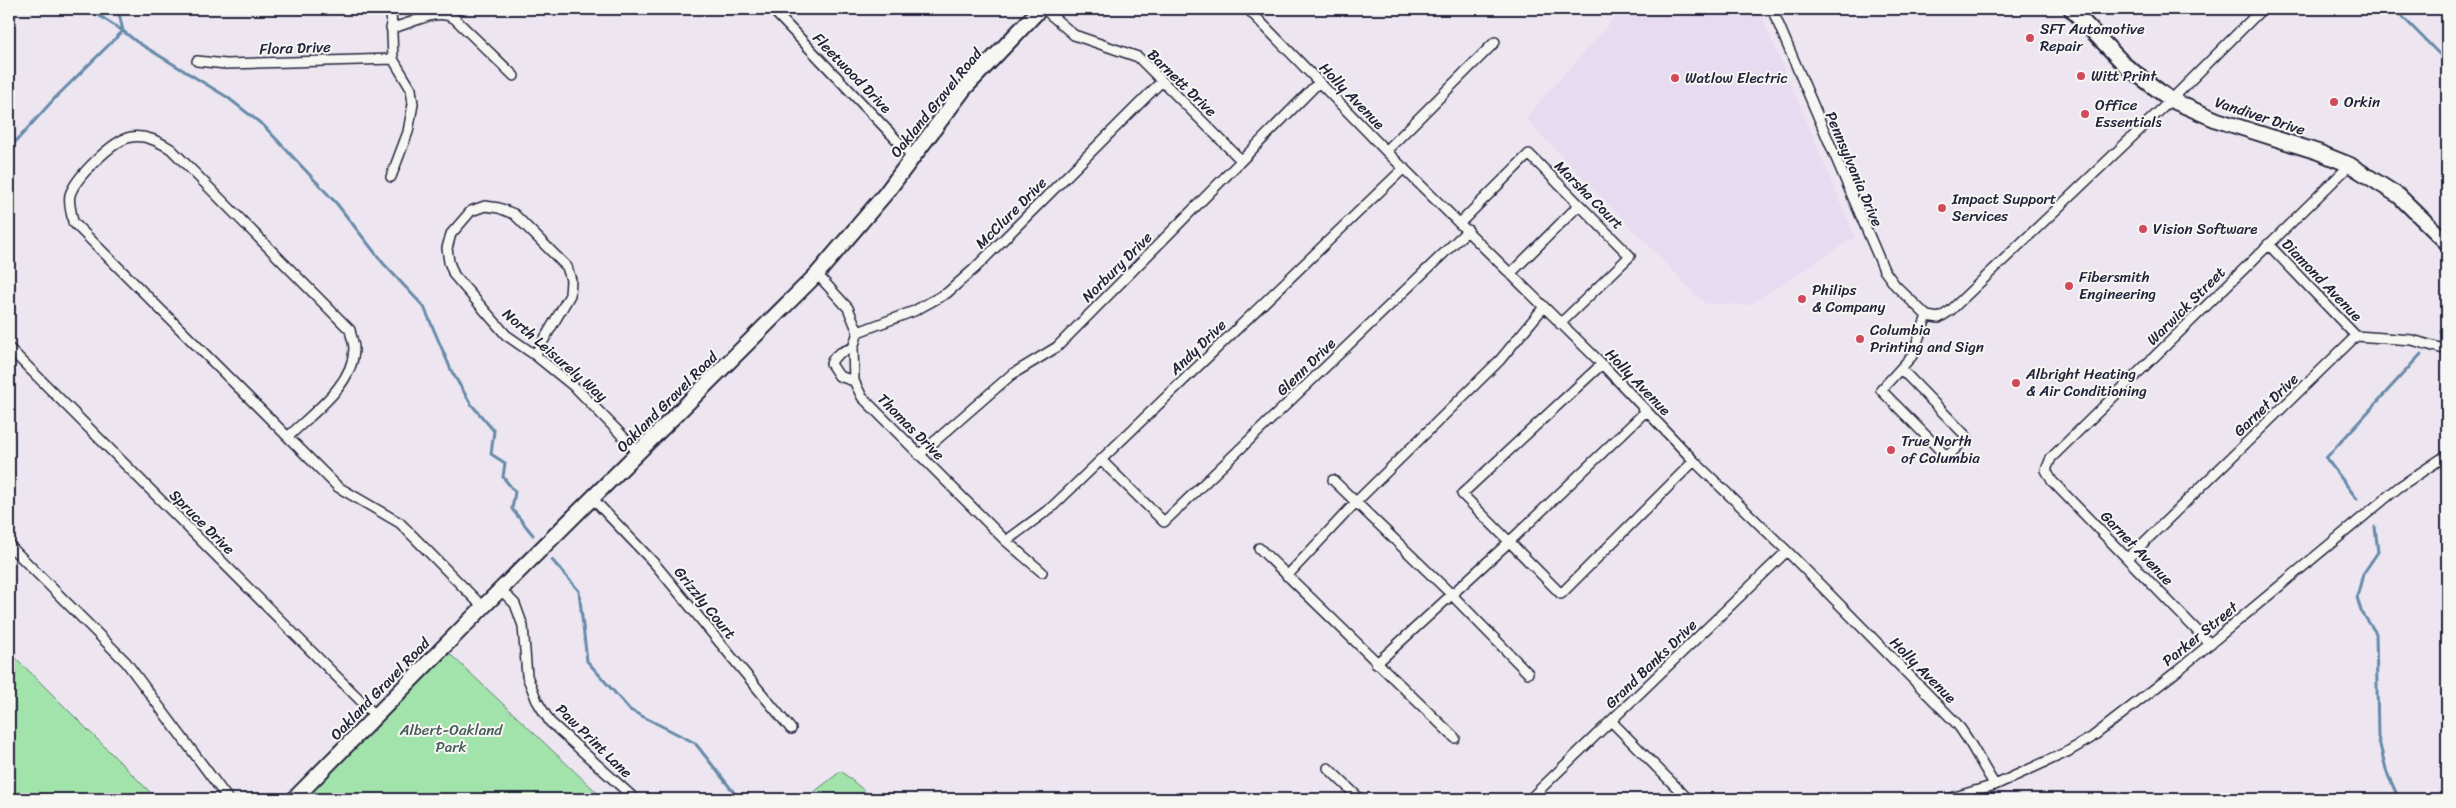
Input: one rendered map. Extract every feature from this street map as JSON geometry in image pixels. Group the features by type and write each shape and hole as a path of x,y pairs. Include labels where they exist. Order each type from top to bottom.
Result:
{"street":[{"path":"391,9 393,59 411,89 413,104 408,132 391,177"},
{"name":"Fleetwood Drive","path":"772,9 912,156"},
{"name":"Oakland Gravel Road","path":"294,799 483,607 817,274 880,200 964,89 1040,9"},
{"name":"Barnett Drive","path":"1044,9 1074,34 1138,57 1241,160"},
{"name":"Holly Avenue","path":"1248,9 1386,151 1602,364 1694,461 1788,551 1957,724 1972,742 1984,769 1995,785"},
{"name":"Pennsylvania Drive","path":"1772,9 1875,253 1895,285 1927,316"},
{"name":"Vandiver Drive","path":"2070,9 2126,66 2171,100 2217,120 2318,152 2350,165 2399,196 2447,243"},
{"path":"1901,369 1967,437 1947,457 1881,390 1912,356 1927,316 1939,318 1950,311 2171,100 2262,9"},
{"path":"391,28 405,26 439,14 447,14 454,18 514,76"},
{"path":"1386,151 1495,42"},
{"name":"Flora Drive","path":"197,62 226,64 393,59"},
{"name":"McClure Drive","path":"858,332 914,311 947,292 974,269 1162,81"},
{"name":"Norbury Drive","path":"919,454 1011,375 1057,347 1319,82"},
{"path":"288,437 337,389 350,369 354,348 350,330 171,149 153,138 130,137 109,148 80,178 69,196 73,222 288,437 338,487 400,523 483,607"},
{"name":"Marsha Court","path":"1460,223 1529,154 1630,256 1560,324"},
{"name":"Warwick Street","path":"2046,470 2051,458 2350,165"},
{"name":"Andy Drive","path":"1006,541 1052,507 1404,168"},
{"path":"1510,274 1579,205"},
{"name":"North Leisurely Way","path":"535,355 570,295 571,280 567,267 514,214 499,208 485,206 470,212 451,234 446,248 454,275 506,335 535,355 577,389 639,452"},
{"name":"Glenn Drive","path":"1101,460 1164,522 1468,230"},
{"name":"Diamond Avenue","path":"2268,244 2356,336"},
{"path":"817,274 848,308 858,332 853,348 854,381 839,376 831,364 833,358 838,354 853,348"},
{"path":"1287,576 1357,501 1500,360 1544,308"},
{"path":"2356,336 2412,340 2447,350"},
{"name":"Garnet Drive","path":"2128,558 2356,336"},
{"name":"Spruce Drive","path":"9,348 376,716"},
{"path":"1602,364 1462,494 1508,543 1561,594 1694,461"},
{"name":"Thomas Drive","path":"854,381 862,397 1006,541 1042,572"},
{"path":"1376,664 1508,543 1646,411"},
{"name":"Parker Street","path":"1948,799 1995,785 2067,752 2091,738 2210,644 2393,493 2447,455"},
{"name":"Garnet Avenue","path":"2046,470 2052,481 2210,644"},
{"path":"1334,480 1452,595 1528,673"},
{"name":"Grizzly Court","path":"593,499 655,564 791,730"},
{"path":"9,545 126,662 228,799"},
{"path":"1258,548 1376,664 1455,738"},
{"name":"Grand Banks Drive","path":"1534,798 1788,551"},
{"name":"Paw Print Lane","path":"501,590 515,604 523,626 527,676 537,701 550,722 635,799"},
{"path":"1611,722 1688,799"},
{"path":"1328,768 1360,799"}],"shaded area":[{"path":"1623,9 1759,9 1855,237 1750,305 1705,304 1525,118"}],"green space":[{"path":"9,651 157,799 9,799"},
{"name":"Albert-Oakland Park","path":"450,654 604,799 305,799"},
{"path":"841,771 874,799 805,799"}],"waterway":[{"path":"9,149 55,98 123,31 89,9"},
{"path":"118,9 123,31 137,42 227,97 264,126 337,204 383,263 424,307 452,372 471,404 494,431 491,454 505,463 503,477 515,492 512,509 533,535"},
{"path":"2395,9 2447,62"},
{"path":"2441,332 2447,327"},
{"path":"2357,499 2326,458 2421,354"},
{"path":"2375,527 2378,552 2363,574 2357,597 2361,611 2376,633 2378,737 2387,773 2399,799"},
{"path":"552,560 579,591 587,661 630,710 695,743 739,799"}],"place":[{"name":"SFT Automotive Repair","path":"2030,38"},
{"name":"Witt Print","path":"2081,76"},
{"name":"Watlow Electric","path":"1675,78"},
{"name":"Orkin","path":"2334,102"},
{"name":"Office Essentials","path":"2085,114"},
{"name":"Impact Support Services","path":"1942,208"},
{"name":"Vision Software","path":"2143,229"},
{"name":"Fibersmith Engineering","path":"2069,286"},
{"name":"Philips & Company","path":"1802,299"},
{"name":"Columbia Printing and Sign","path":"1860,339"},
{"name":"Albright Heating & Air Conditioning","path":"2016,383"},
{"name":"True North of Columbia","path":"1891,450"}]}
